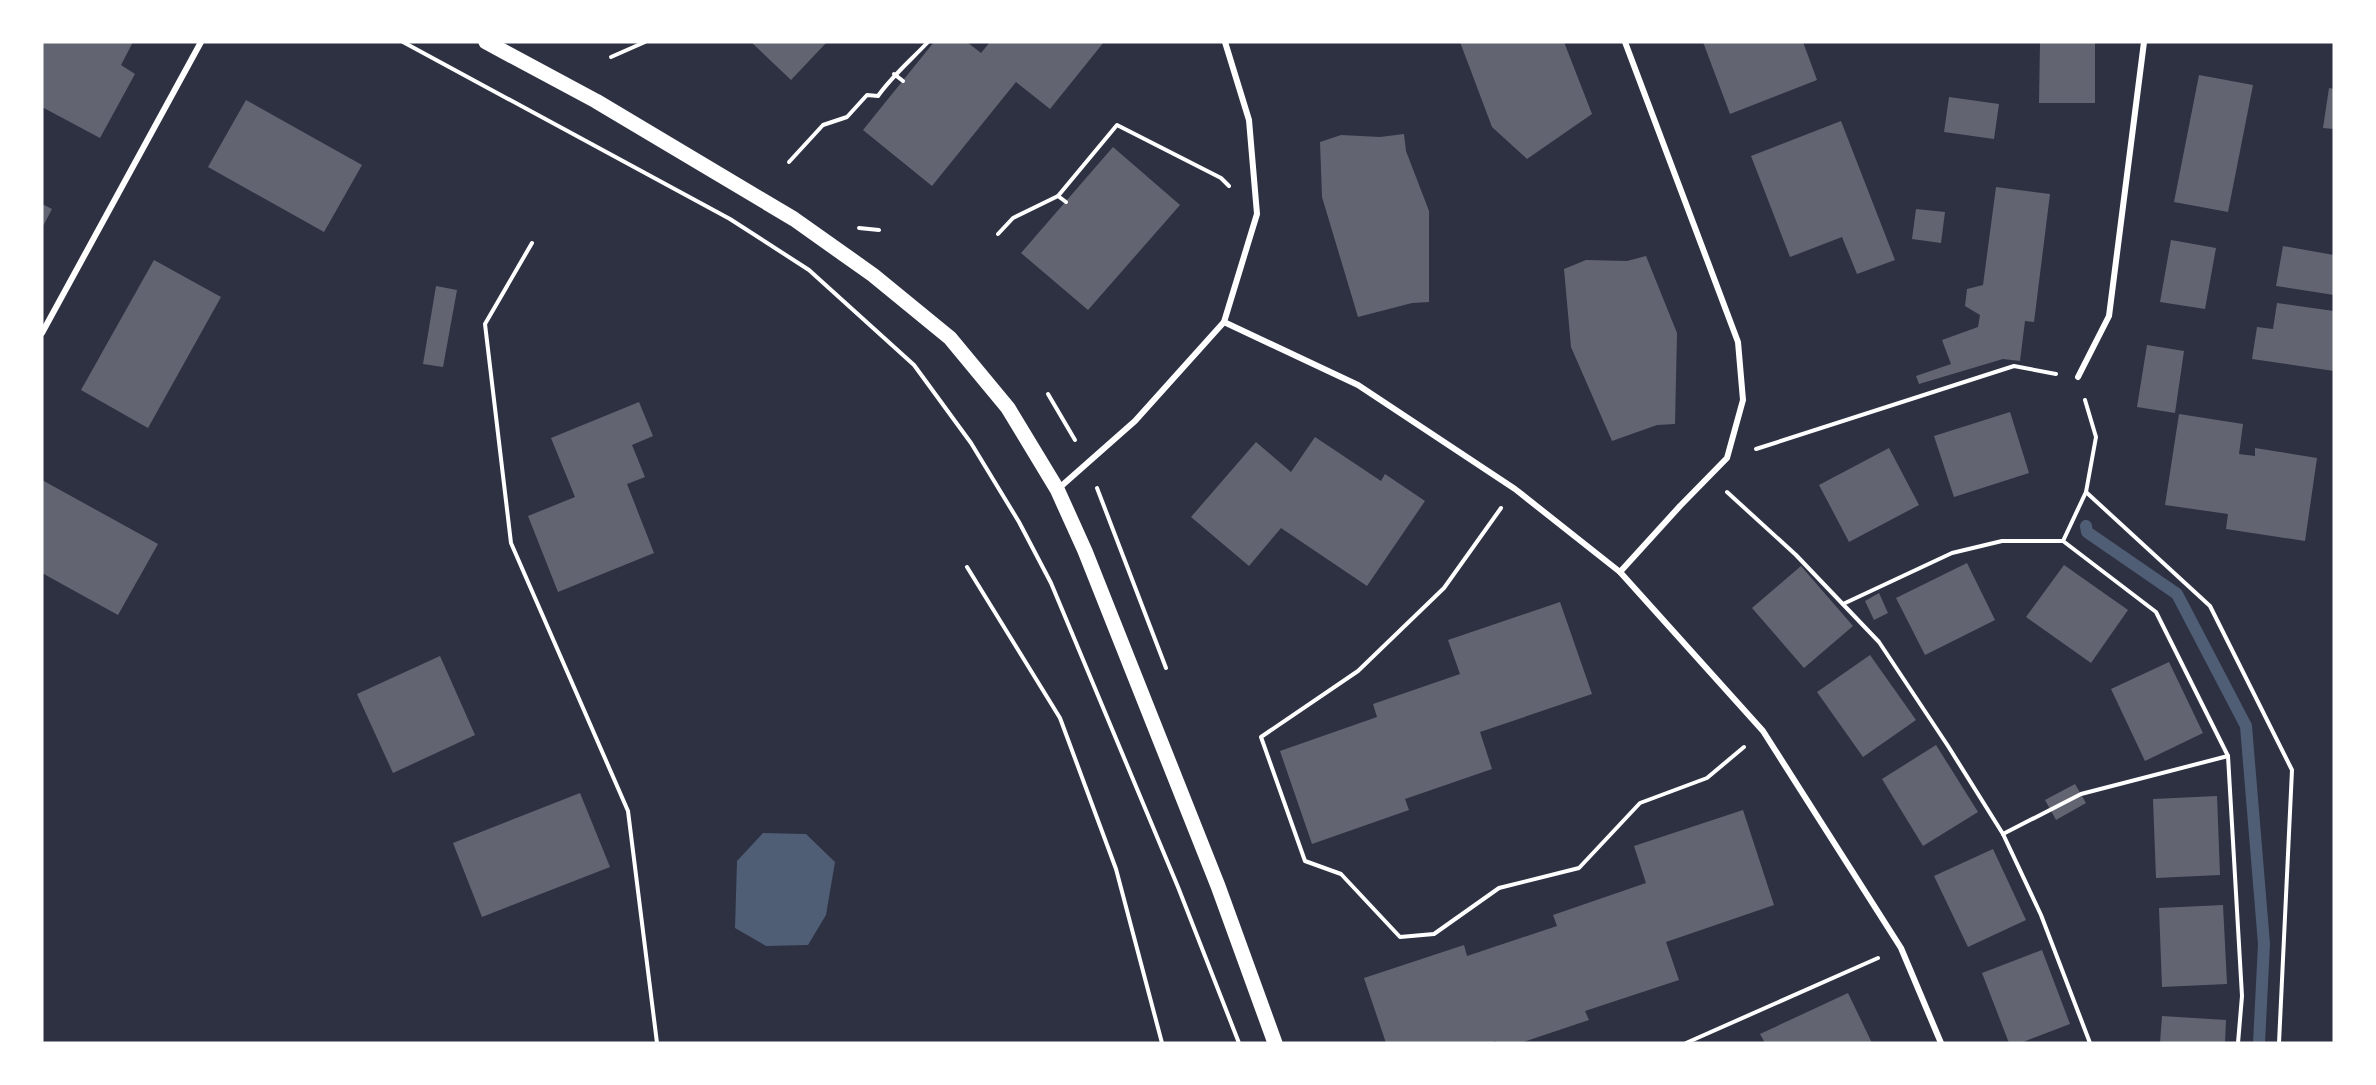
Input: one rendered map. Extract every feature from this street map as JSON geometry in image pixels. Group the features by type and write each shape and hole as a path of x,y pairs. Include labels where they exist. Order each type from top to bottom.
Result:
{"main road":[{"path":"486,42 596,101 794,219 873,275 950,338 1008,408 1057,489 1085,551 1218,886 1275,1043"}],"street":[{"path":"42,333 201,42"},
{"path":"1057,489 1135,422 1224,322 1257,214 1249,120 1225,42"},
{"path":"1620,572 1727,458 1743,400 1738,342 1625,42"},
{"path":"2078,377 2109,316 2144,42"},
{"path":"1224,322 1358,385 1515,489 1620,572 1763,731 1901,948 1941,1043"}],"path":[{"path":"403,42 730,219 809,270 914,365 971,443 1019,522 1051,583 1178,887 1239,1043"},
{"path":"611,57 645,42"},
{"path":"789,162 823,125 847,117 867,95 878,96 894,74 906,66 928,42"},
{"path":"894,74 903,81"},
{"path":"999,234 1014,218 1058,196 1117,125 1221,178 1257,214"},
{"path":"1058,196 1066,202"},
{"path":"532,243 485,324 511,543 628,811 657,1043"},
{"path":"1727,458 2014,366 2078,377 2096,437 2086,492 2063,541"},
{"path":"1709,476 1796,555 1879,642 2003,834 2041,915 2090,1043"},
{"path":"1515,489 1444,588 1358,671 1261,737 1305,861 1341,874 1400,937 1434,934 1498,888 1579,868 1640,803 1707,778 1763,731"},
{"path":"2086,492 2210,606 2292,770 2279,1043"},
{"path":"1114,528 1152,629"},
{"path":"1843,604 1952,553 2002,541 2063,541 2156,612 2228,756 2242,996 2238,1043"},
{"path":"967,567 1060,718 1116,869 1162,1043"},
{"path":"2003,834 2081,794 2228,756"},
{"path":"1686,1043 1901,948"}],"water":[{"path":"763,833 806,834 835,862 826,915 808,945 766,946 735,928 737,861"}],"building":[{"path":"42,42 133,42 121,65 135,74 100,138 42,107"},
{"path":"751,42 827,42 791,80"},
{"path":"934,42 967,42 981,53 990,42 1104,42 1050,109 1016,82 932,186 863,130"},
{"path":"1460,42 1564,42 1592,114 1527,159 1492,127"},
{"path":"1703,42 1803,42 1817,80 1730,114"},
{"path":"2040,42 2095,42 2095,103 2039,103"},
{"path":"2199,75 2253,85 2228,212 2174,202"},
{"path":"2329,88 2334,89 2334,129 2323,128"},
{"path":"1949,97 1999,104 1994,139 1944,132"},
{"path":"246,100 362,165 324,232 208,167"},
{"path":"1841,121 1895,260 1857,274 1842,237 1790,257 1751,156"},
{"path":"1404,134 1406,151 1429,211 1429,302 1412,303 1358,317 1322,197 1320,142 1341,135 1380,137"},
{"path":"1113,147 1180,205 1088,310 1021,253"},
{"path":"1996,187 2050,194 2034,322 2025,321 2020,361 2003,359 1919,384 1916,376 1951,364 1942,340 1978,327 1980,315 1965,306 1967,289 1983,285"},
{"path":"42,204 52,209 42,228"},
{"path":"1916,209 1945,212 1941,243 1912,239"},
{"path":"2171,240 2216,248 2205,309 2160,302"},
{"path":"2283,246 2334,255 2334,295 2276,286"},
{"path":"1646,256 1677,333 1675,424 1657,425 1612,441 1571,347 1564,269 1586,260 1627,261"},
{"path":"154,260 221,297 148,428 81,390"},
{"path":"436,286 457,290 443,367 423,364"},
{"path":"2277,303 2334,311 2334,371 2252,359 2257,327 2273,329"},
{"path":"2147,345 2184,351 2175,413 2137,407"},
{"path":"639,402 653,436 632,445 645,477 627,484 654,553 558,592 528,516 575,497 551,438"},
{"path":"2010,412 2029,473 1954,497 1934,436"},
{"path":"2179,414 2243,424 2239,454 2255,456 2255,448 2317,458 2305,541 2226,529 2228,514 2165,505"},
{"path":"1315,437 1381,481 1385,474 1425,501 1367,586 1281,528 1249,566 1191,517 1256,442 1291,472"},
{"path":"1889,448 1919,505 1849,542 1819,485"},
{"path":"42,480 158,544 118,615 42,573"},
{"path":"1967,563 1995,620 1925,655 1896,598"},
{"path":"2064,565 2128,610 2091,663 2026,617"},
{"path":"1801,566 1853,626 1804,668 1752,608"},
{"path":"1879,593 1888,613 1874,620 1865,601"},
{"path":"1560,602 1592,694 1480,732 1492,769 1405,799 1409,810 1312,844 1280,751 1377,717 1373,704 1460,674 1448,640"},
{"path":"1870,655 1916,720 1863,757 1817,692"},
{"path":"440,656 475,735 393,773 357,694"},
{"path":"2169,662 2203,733 2145,761 2111,689"},
{"path":"1936,745 1978,812 1923,846 1882,779"},
{"path":"2075,784 2086,803 2056,820 2045,800"},
{"path":"580,793 610,867 482,917 453,843"},
{"path":"2217,796 2220,875 2156,878 2153,799"},
{"path":"1743,810 1774,905 1666,942 1679,980 1585,1011 1589,1020 1520,1043 1497,1043 1496,1041 1490,1043 1386,1043 1364,978 1464,945 1467,956 1557,926 1553,915 1646,883 1634,846"},
{"path":"1993,849 2026,920 1968,947 1934,876"},
{"path":"2223,905 2227,984 2162,987 2159,908"},
{"path":"2042,950 2070,1024 2020,1043 2009,1043 1982,973"},
{"path":"1848,993 1872,1043 1765,1043 1760,1034"},
{"path":"2162,1016 2226,1020 2225,1043 2160,1043"}],"waterway":[{"path":"2086,526 2087,532 2177,594 2246,726 2264,944 2259,1043"}]}
